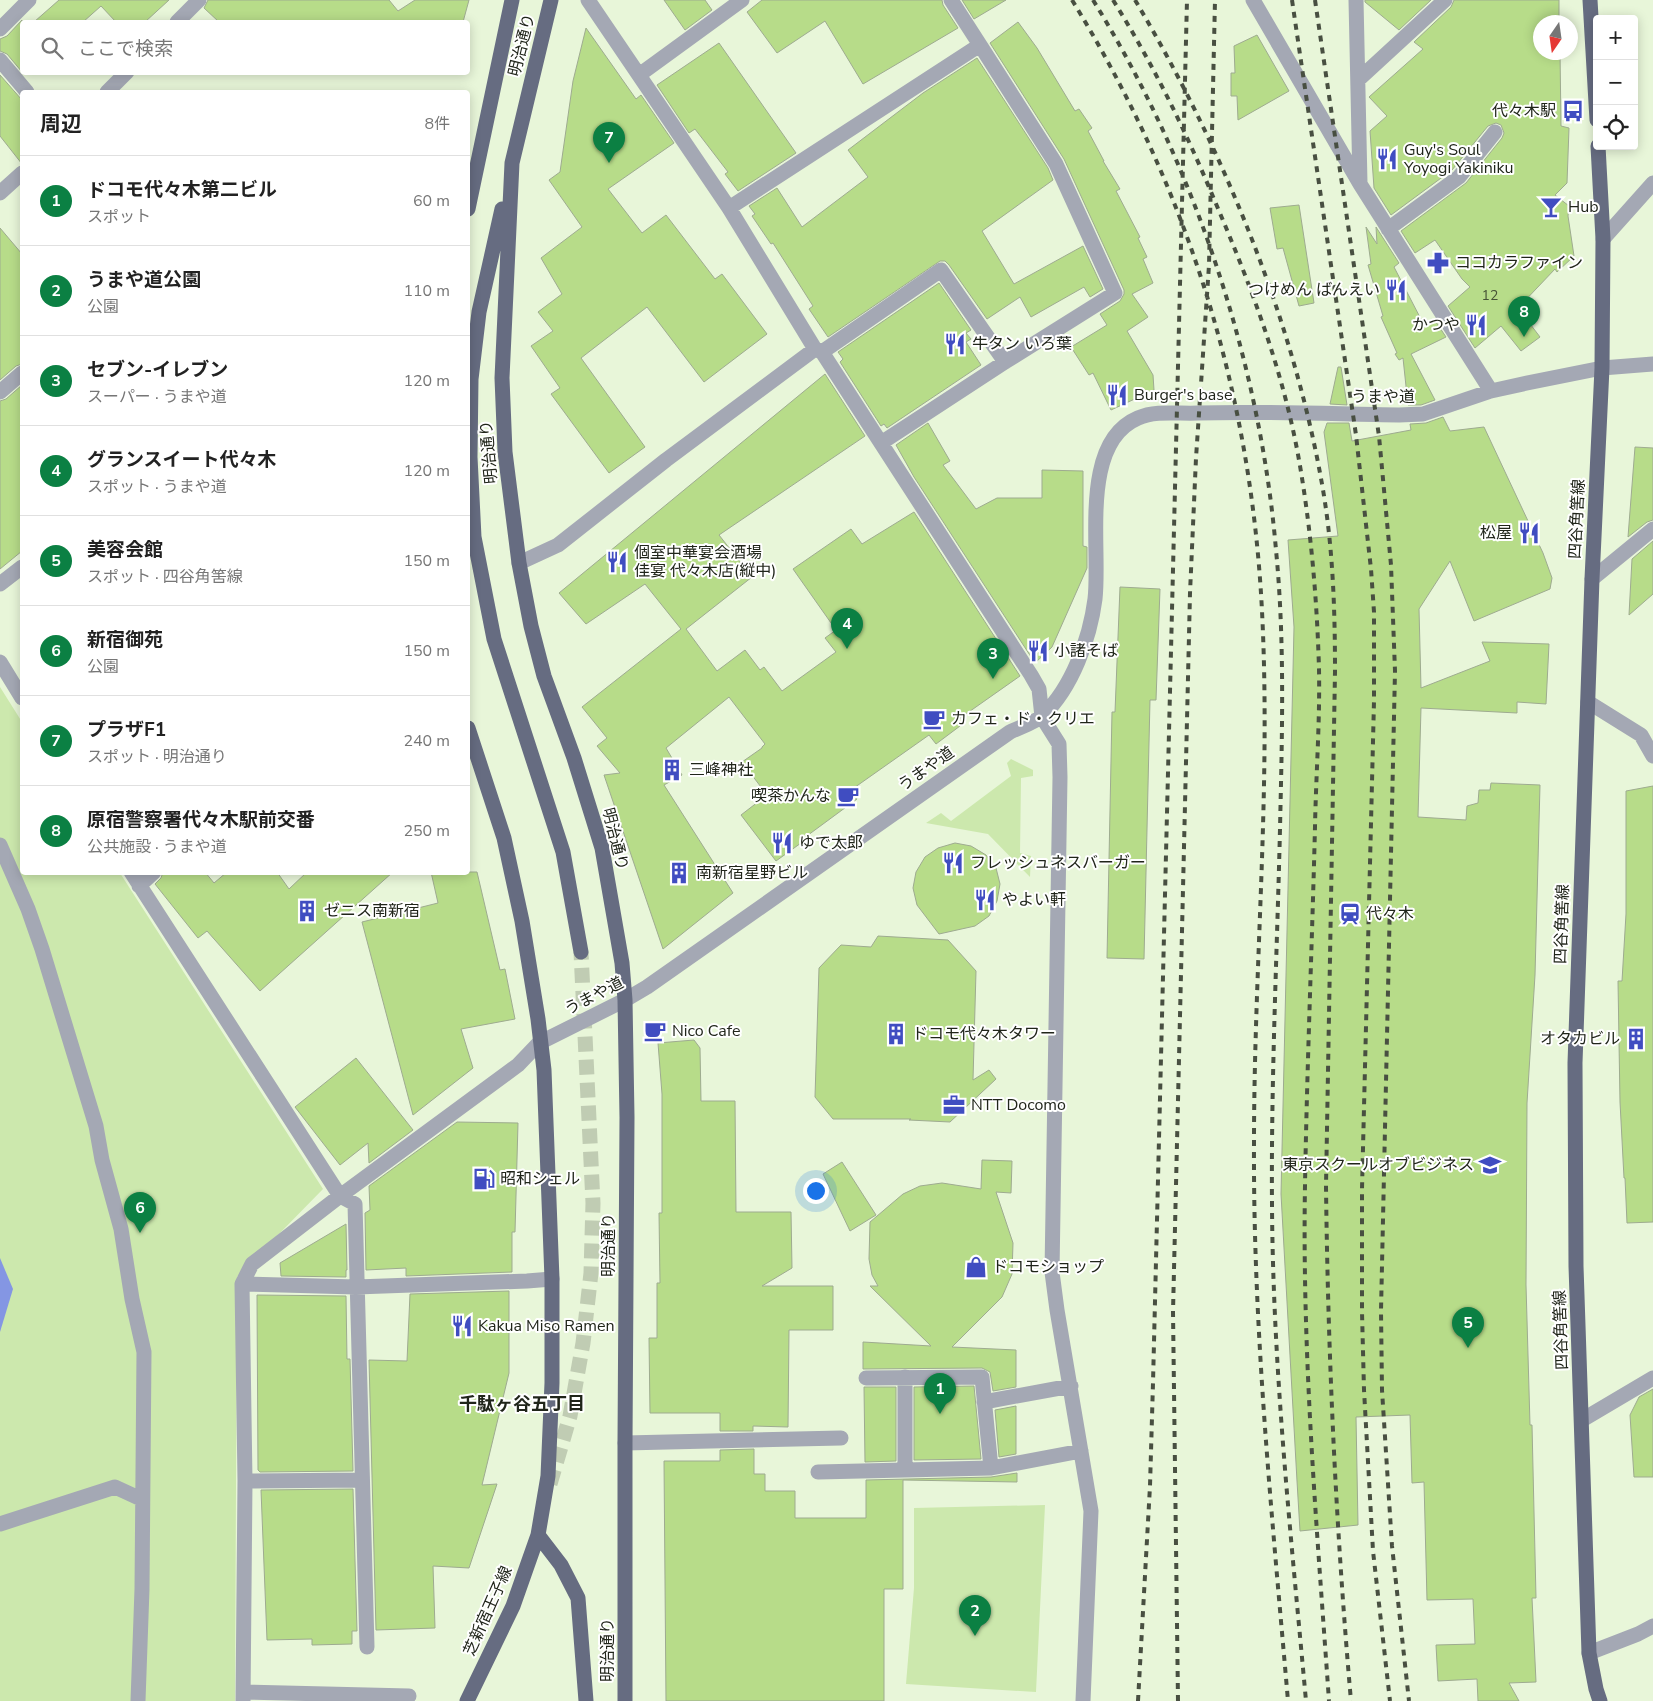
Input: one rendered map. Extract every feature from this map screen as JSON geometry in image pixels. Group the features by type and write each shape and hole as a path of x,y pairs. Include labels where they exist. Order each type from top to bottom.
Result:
{"main road":[{"name":"明治通り","path":"470,200 512,0"},
{"name":"明治通り","path":"551,0 512,163 502,378 505,452 519,563 531,626 544,676 574,758 602,848 622,963 625,1000 628,1117 625,1701"},
{"path":"1590,0 1596,105"},
{"name":"四谷角筈線","path":"1598,150 1603,239 1602,368 1592,579 1575,1063 1576,1266 1589,1653 1600,1701"},
{"path":"512,163 479,312 471,379 470,457 474,537 494,640 563,852 581,952"},
{"path":"470,734 504,838 522,921 544,1070 552,1279 552,1383 548,1476 538,1534"},
{"name":"明治通り","path":"538,1534 561,1566 578,1598 586,1701"},
{"name":"芝新宿王子線","path":"467,1701 513,1606 538,1534"}],"street":[{"path":"0,30 29,0"},
{"path":"179,20 199,0"},
{"path":"588,0 729,208 819,351 881,443 1031,675 1039,689 1042,716 1059,744 1052,1272 1091,1511 1083,1701"},
{"path":"639,75 742,0"},
{"path":"881,443 1114,293 1056,164 951,0"},
{"path":"1253,0 1360,184 1491,391"},
{"path":"1356,0 1360,184"},
{"path":"1358,80 1445,0"},
{"path":"729,208 980,45"},
{"path":"0,60 25,90"},
{"path":"109,90 124,75"},
{"path":"1388,229 1459,177 1495,132"},
{"path":"0,193 20,175"},
{"path":"1603,239 1653,183"},
{"path":"519,563 558,545 666,460 819,351 941,270 1005,362"},
{"name":"うまや道","path":"242,1284 252,1264 518,1064 539,1043 647,987 1010,732 1042,716 1056,701 1067,683 1084,645 1089,628 1096,592 1097,494 1099,476 1104,458 1114,438 1126,424 1140,417 1159,414 1218,412 1424,414 1491,391 1602,368 1653,364"},
{"path":"0,392 20,375"},
{"path":"1592,579 1653,529"},
{"path":"0,584 20,568"},
{"path":"0,662 20,695"},
{"path":"1588,702 1641,735 1653,756"},
{"path":"0,845 28,909 57,994 96,1126 102,1160 121,1229 132,1299 144,1352 142,1589 138,1701"},
{"path":"133,875 340,1196 355,1204 367,1647"},
{"path":"139,886 151,875"},
{"path":"410,1696 243,1697 245,1482 242,1284 356,1287 552,1279"},
{"path":"866,1378 982,1376 991,1468"},
{"path":"905,1377 905,1469"},
{"path":"1582,1420 1653,1378"},
{"path":"984,1402 1070,1386"},
{"path":"625,1443 841,1438"},
{"path":"818,1472 991,1468 1081,1451"},
{"path":"245,1482 362,1480"},
{"path":"0,1524 114,1487 142,1499"},
{"path":"1589,1653 1638,1634 1653,1626"}],"green space":[{"path":"0,687 20,719 20,875 121,875 323,1189 237,1277 235,1701 0,1701"},
{"path":"1011,759 1033,770 1033,776 1021,778 1020,853 1031,856 1030,877 988,834 926,823 941,813 951,821 1011,776 1007,763"},
{"path":"1045,1505 1036,1692 906,1684 914,1588 914,1508"}],"water":[{"path":"0,1258 13,1289 0,1332"}],"building":[{"path":"59,0 169,0 147,20 114,20 101,6 85,20 36,20"},
{"path":"208,0 389,0 398,11 415,0 469,0 464,20 217,20 204,8"},
{"path":"664,0 705,0 712,10 685,30"},
{"path":"762,0 942,0 943,5 958,28 863,84 825,21 777,53 747,12"},
{"path":"962,0 1006,0 974,19"},
{"path":"1365,0 1431,0 1399,30"},
{"path":"1454,0 1559,0 1559,15 1533,15 1533,60 1560,60 1561,126 1569,128 1567,183 1555,195 1569,206 1568,216 1574,256 1557,272 1555,269 1518,308 1540,337 1521,351 1501,326 1475,348 1448,306 1470,287 1462,279 1435,240 1415,253 1401,231 1466,183 1502,138 1504,133 1501,125 1496,123 1488,126 1452,170 1391,215 1374,188 1370,131 1387,116 1369,97 1423,49 1414,42 1451,7"},
{"path":"20,22 20,70 7,54 0,51 0,39 7,36"},
{"path":"1018,22 1037,48 1075,111 1079,109 1092,128 1088,131 1120,189 1116,191 1140,237 1138,238 1147,257 1143,259 1153,283 1132,294 1148,317 1127,331 1153,375 1154,390 1111,410 1093,373 1089,375 1071,347 1107,325 1100,314 1120,301 1124,290 1064,159 990,43"},
{"path":"586,28 636,99 641,95 674,143 608,189 642,233 666,215 715,279 722,274 767,334 704,382 647,307 581,358 645,447 609,473 551,394 560,388 531,346 553,331 538,312 562,294 541,258 582,227 549,180 560,172 573,81"},
{"path":"1257,35 1289,91 1238,120 1237,96 1231,96 1231,73 1235,73 1234,46"},
{"path":"719,43 796,153 738,191 725,174 728,172 695,129 689,133 657,85"},
{"path":"977,58 1048,168 1053,180 982,231 1014,284 1083,246 1103,289 1090,297 1084,287 1031,317 1020,297 987,319 949,265 945,261 940,261 828,337 809,309 813,306 773,243 771,244 752,216 755,214 749,206 777,188 802,227 868,177 848,150 923,93"},
{"path":"0,75 20,98 20,161 0,136"},
{"path":"1299,205 1314,303 1299,306 1283,248 1277,249 1270,208"},
{"path":"1366,227 1377,244 1376,227 1399,263 1394,267 1425,327 1434,319 1446,337 1411,354 1435,400 1421,405 1408,405 1403,358 1399,360 1395,354 1397,353 1381,317 1383,316 1368,265 1371,264"},
{"path":"0,228 20,252 20,365 0,380"},
{"path":"939,283 971,330 966,333 971,339 966,342 981,365 887,428 884,424 881,426 840,362 843,359 838,352"},
{"path":"1338,367 1341,367 1347,405 1330,404"},
{"path":"825,374 865,436 719,535 752,577 686,629 717,671 745,650 760,670 764,667 782,691 836,652 825,638 836,630 793,569 851,529 862,544 914,512 1020,676 956,721 960,726 936,744 929,735 851,790 857,799 776,861 741,815 767,795 742,762 765,744 729,697 666,748 682,775 664,785 733,893 663,949 604,775 620,773 597,746 607,738 582,707 681,629 645,584 586,624 559,593"},
{"path":"20,387 20,553 0,569 0,401 6,399"},
{"path":"1443,417 1450,431 1484,427 1543,553 1552,578 1550,589 1474,621 1450,561 1419,609 1421,688 1490,661 1482,642 1549,644 1546,704 1517,702 1517,713 1421,708 1418,817 1466,820 1467,806 1478,803 1479,790 1490,790 1491,783 1540,785 1535,975 1527,1103 1526,1285 1530,1425 1532,1425 1536,1598 1532,1598 1536,1682 1509,1683 1519,1701 1478,1701 1477,1679 1438,1681 1436,1645 1475,1644 1473,1599 1427,1600 1424,1482 1412,1483 1410,1415 1356,1417 1358,1525 1300,1531 1297,1481 1281,1194 1294,627 1288,540 1338,536 1324,432 1327,423 1349,423 1352,441 1411,430 1410,424 1426,423"},
{"path":"928,423 950,461 943,465 976,509 997,498 1042,498 1042,470 1083,471 1083,546 1087,547 1087,568 1052,647 1035,663 914,477 896,445"},
{"path":"1635,447 1653,448 1653,520 1647,522 1628,537"},
{"path":"1653,541 1653,594 1629,615 1632,559"},
{"path":"1120,587 1160,589 1156,700 1150,700 1144,959 1107,958 1112,712 1115,712"},
{"path":"1653,786 1653,1222 1627,1223 1620,1102 1618,981 1622,981 1626,914 1626,791"},
{"path":"955,843 971,846 986,855 996,868 1000,884 997,901 989,916 975,926 939,934 917,905 913,888 916,872 925,857 938,848"},
{"path":"470,872 477,872 500,970 505,969 515,1019 461,1029 473,1068 413,1115 362,922 438,903 432,875 470,875"},
{"path":"162,875 207,875 214,883 223,875 279,875 289,889 304,875 390,875 260,991 207,931 198,938 155,884"},
{"name":"ドコモ代々木タワー","path":"878,936 948,940 976,971 973,1080 989,1070 996,1079 950,1122 909,1120 911,1119 833,1119 815,1097 819,968 841,945 871,947"},
{"path":"694,1040 700,1048 701,1101 735,1101 736,1212 791,1212 792,1268 762,1286 833,1286 833,1330 789,1330 788,1427 753,1426 753,1431 720,1431 720,1413 650,1413 649,1338 657,1338 657,1283 660,1283 659,1213 662,1213 662,1094 658,1043"},
{"path":"356,1058 413,1130 369,1163 368,1143 340,1165 295,1107"},
{"path":"457,1122 518,1123 515,1232 512,1232 512,1272 406,1276 406,1268 366,1270 365,1213 370,1210 369,1186"},
{"path":"982,1160 1012,1161 1011,1193 996,1192 1013,1243 1012,1274 1002,1297 952,1347 1016,1350 1016,1387 993,1391 990,1372 982,1368 863,1369 863,1342 931,1346 870,1286 878,1286 872,1275 869,1259 870,1222 903,1194 920,1186 942,1183 981,1189"},
{"path":"842,1162 876,1215 850,1231 823,1174"},
{"path":"346,1224 346,1277 281,1276 280,1263"},
{"path":"509,1291 509,1373 482,1485 497,1484 469,1568 433,1566 435,1628 376,1630 369,1360 407,1361 410,1294"},
{"path":"257,1295 346,1296 347,1359 350,1359 353,1471 260,1472 258,1470"},
{"path":"974,1386 981,1459 914,1460 914,1387"},
{"path":"864,1387 896,1387 896,1461 865,1462"},
{"path":"1653,1389 1653,1477 1634,1477 1630,1415 1639,1397"},
{"path":"1016,1406 1016,1454 999,1457 995,1410"},
{"path":"754,1449 754,1474 765,1474 765,1491 795,1491 795,1518 866,1518 866,1480 991,1477 1017,1473 1017,1482 903,1480 903,1589 884,1589 884,1701 666,1701 664,1461 720,1461 720,1450"},
{"path":"353,1489 357,1631 352,1631 352,1644 312,1645 312,1639 267,1640 261,1490"}],"tunnel":[{"path":"550,1484 570,1416 583,1343 591,1273 593,1203 581,952"}],"railway":[{"path":"1072,0 1113,71 1149,143 1180,217 1206,293 1227,370 1244,449 1255,529 1262,611 1265,744 1255,1077 1255,1213 1260,1353 1288,1701"},
{"path":"1093,0 1129,62 1162,127 1191,195 1216,264 1237,335 1255,407 1268,479 1279,585 1282,689 1272,1111 1273,1267 1279,1391 1306,1701"},
{"path":"1113,0 1143,51 1183,130 1208,184 1244,272 1285,396 1293,428 1307,512 1315,590 1319,689 1305,1185 1306,1314 1311,1443 1329,1701"},
{"path":"1135,0 1167,55 1196,113 1250,234 1273,296 1293,359 1309,422 1326,507 1333,578 1335,625 1326,1186 1327,1250 1337,1508 1351,1701"},
{"path":"1138,1701 1150,1486 1153,1383 1187,0"},
{"path":"1178,1701 1173,1312 1190,593 1196,458 1209,265 1215,0"},
{"path":"1292,0 1356,435 1374,612 1374,701 1362,1189 1362,1312 1364,1390 1373,1551 1390,1701"},
{"path":"1315,0 1379,436 1391,565 1395,671 1381,1311 1382,1390 1392,1546 1409,1701"}],"place":[{"name":"代々木駅","path":"1573,111"},
{"name":"Guy's Soul Yoyogi Yakiniku","path":"1387,159"},
{"name":"プラザF1","path":"609,163"},
{"name":"Hub","path":"1551,207"},
{"name":"ココカラファイン","path":"1438,263"},
{"name":"つけめん ばんえい","path":"1396,290"},
{"name":"かつや","path":"1476,325"},
{"name":"原宿警察署代々木駅前交番","path":"1524,337"},
{"name":"牛タン いろ葉","path":"955,344"},
{"name":"Burger's base","path":"1117,395"},
{"name":"松屋","path":"1529,533"},
{"name":"個室中華宴会酒場 佳宴 代々木店(縦中)","path":"617,562"},
{"name":"グランスイート代々木","path":"847,649"},
{"name":"小諸そば","path":"1038,651"},
{"name":"セブン-イレブン","path":"993,679"},
{"name":"カフェ・ド・クリエ","path":"934,719"},
{"name":"三峰神社","path":"672,770"},
{"name":"喫茶かんな","path":"848,796"},
{"name":"ゆで太郎","path":"782,843"},
{"name":"フレッシュネスバーガー","path":"953,863"},
{"name":"南新宿星野ビル","path":"679,873"},
{"name":"やよい軒","path":"985,900"},
{"name":"ゼニス南新宿","path":"307,911"},
{"name":"代々木","path":"1350,914"},
{"name":"Nico Cafe","path":"655,1031"},
{"name":"ドコモ代々木タワー","path":"896,1034"},
{"name":"オタカビル","path":"1636,1039"},
{"name":"NTT Docomo","path":"954,1105"},
{"name":"東京スクールオブビジネス","path":"1490,1165"},
{"name":"昭和シェル","path":"484,1179"},
{"name":"新宿御苑","path":"140,1233"},
{"name":"ドコモショップ","path":"976,1267"},
{"name":"Kakua Miso Ramen","path":"462,1326"},
{"name":"美容会館","path":"1468,1348"},
{"name":"ドコモ代々木第二ビル","path":"940,1414"},
{"name":"うまや道公園","path":"975,1636"}],"district":[{"name":"千駄ヶ谷五丁目","path":"522,1404"}]}
